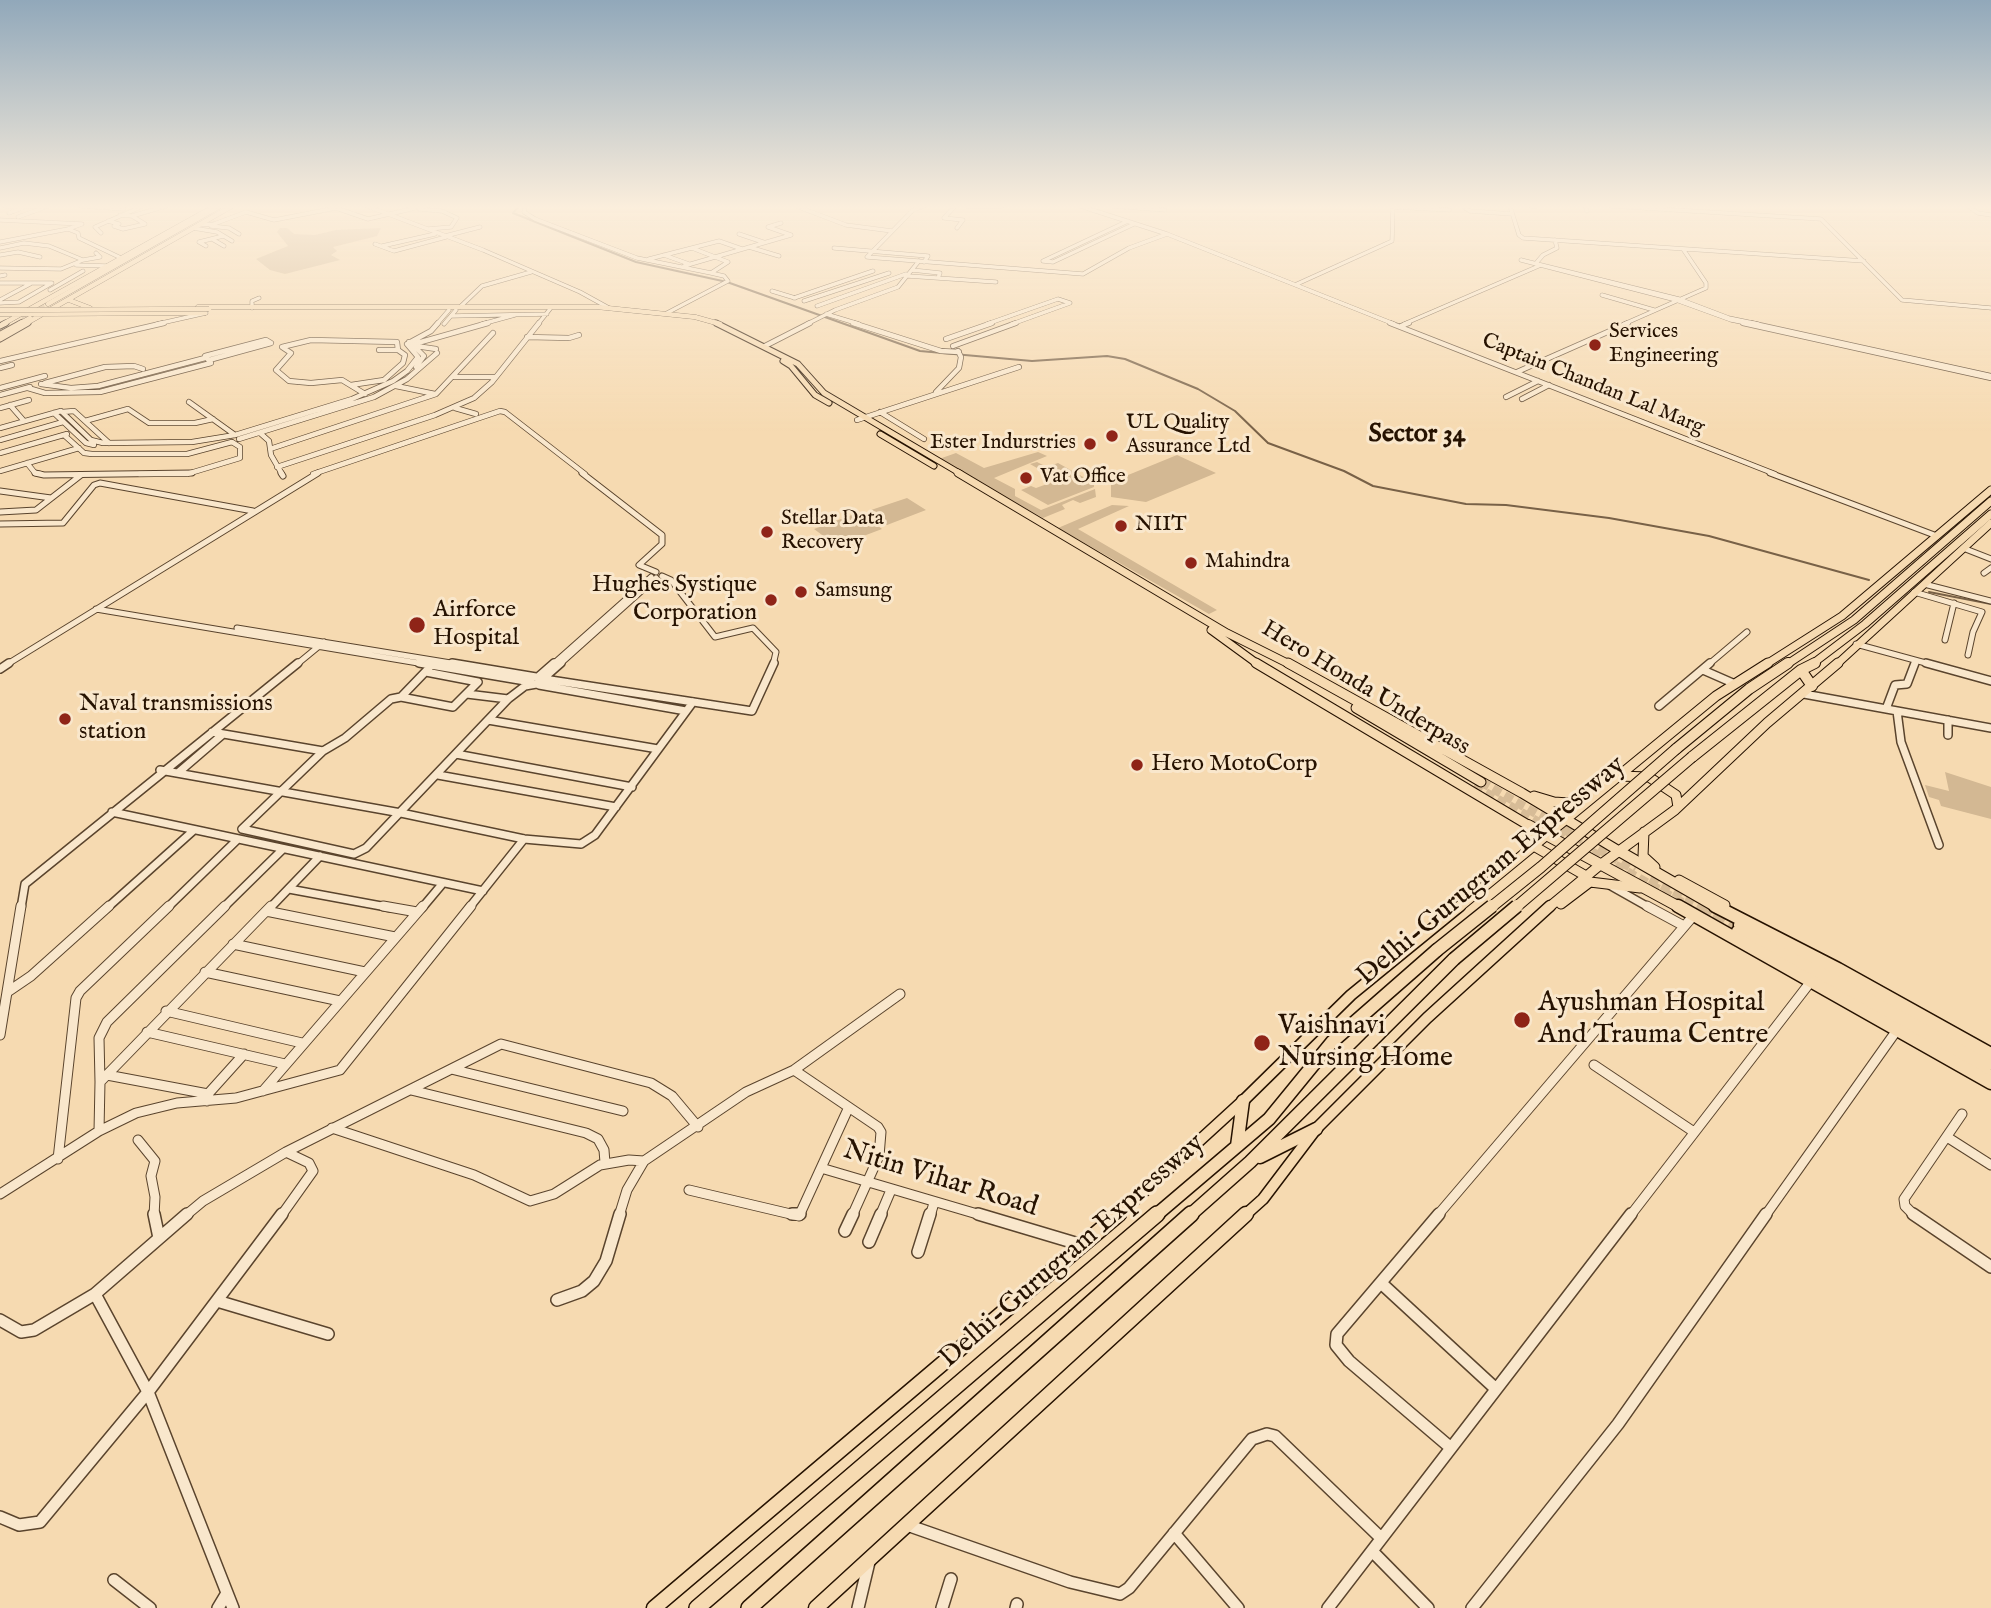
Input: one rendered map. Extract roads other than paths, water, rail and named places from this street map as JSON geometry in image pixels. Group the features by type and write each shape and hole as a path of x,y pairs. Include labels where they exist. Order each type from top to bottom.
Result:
{"highway":[{"path":"42,304 83,281"},
{"path":"56,308 99,281"},
{"path":"0,333 20,313"},
{"path":"0,333 30,318"},
{"name":"Delhi-Gurugram Expressway","path":"697,1608 1269,1119 1332,1042 1437,950 1541,867 1748,689 1806,652 1817,639 1854,620 1991,500"},
{"name":"Delhi-Gurugram Expressway","path":"750,1608 1250,1162 1454,960 1692,757 1801,670 1821,660 1925,580 1991,514"},
{"path":"1784,655 1806,652"},
{"path":"1801,670 1812,686"},
{"path":"1528,825 1694,914 1991,1083"},
{"path":"1619,851 1991,1054"},
{"path":"1237,1146 1243,1101"},
{"path":"1250,1162 1316,1129"}],"main road":[{"path":"20,313 42,304 80,281"},
{"path":"0,333 42,316 99,281"},
{"path":"69,300 90,308"},
{"path":"0,333 9,320 42,304 56,308 64,314 252,308 453,312 609,307 705,319 799,364 824,393 1224,634 1249,659 1528,825 1534,836 1530,847"},
{"path":"30,308 549,312 576,307 703,324 774,355 791,366 815,395 1224,634 1259,647 1522,793 1563,820 1619,851"},
{"path":"3,308 42,316"},
{"path":"3,308 207,311"},
{"path":"3,308 9,320"},
{"path":"64,314 60,312 72,308"},
{"path":"9,320 42,316"},
{"path":"799,375 807,373"},
{"path":"654,1608 1083,1246 1243,1101 1351,995 1716,695 1817,639 1991,490"},
{"path":"816,1608 1262,1199 1316,1129 1427,1018 1586,876 1678,807 1767,723 1804,694 1925,580 1991,523"},
{"name":"Hero Honda Underpass","path":"1224,634 1478,784"},
{"path":"1618,776 1650,777 1676,795 1678,807"},
{"path":"1522,793 1553,802 1583,804"},
{"path":"1644,832 1643,856 1646,861 1726,905 1732,915"},
{"path":"1633,859 1634,841"},
{"path":"1530,847 1586,876"},
{"path":"1551,906 1564,902 1586,884 1605,882 1649,890"},
{"path":"1991,1064 1738,928 1991,1074"}],"street":[{"path":"0,287 13,283 76,281"},
{"path":"64,435 80,449 92,454 187,454 392,385 418,357 407,346 430,332 483,287 502,281"},
{"path":"549,281 609,307"},
{"path":"667,313 728,281"},
{"path":"804,301 864,281"},
{"path":"817,306 887,281"},
{"path":"765,346 832,311 898,287 903,281"},
{"path":"984,281 996,282"},
{"name":"Captain Chandan Lal Marg","path":"1289,281 1937,536"},
{"path":"1297,284 1304,281"},
{"path":"1400,326 1501,281"},
{"path":"1605,281 1678,300 1723,317 1991,377"},
{"path":"1517,372 1707,286 1704,281"},
{"path":"1884,281 1902,300 1991,308"},
{"path":"3,308 23,304 64,282"},
{"path":"794,298 842,282 879,294"},
{"path":"3,308 52,283 13,283 6,288"},
{"path":"3,308 8,296 33,283"},
{"path":"0,287 44,288"},
{"path":"0,287 13,293"},
{"path":"772,291 832,311"},
{"path":"1602,295 1655,310"},
{"path":"8,296 30,296"},
{"path":"247,298 252,301"},
{"path":"252,301 260,298"},
{"path":"933,395 959,369 960,354 945,339 1058,299 1070,303 953,346"},
{"path":"252,301 252,308"},
{"path":"0,359 207,311"},
{"path":"453,312 549,312"},
{"path":"277,467 454,408 478,395 549,312"},
{"path":"1020,313 1032,317"},
{"path":"412,344 515,314"},
{"path":"824,316 960,354"},
{"path":"984,326 996,330"},
{"path":"270,449 436,394 493,333"},
{"path":"527,338 569,338 579,335"},
{"path":"369,393 339,379 311,383 289,381 276,370 291,354 282,347 311,340 387,340 397,342 398,350"},
{"path":"0,395 28,388 41,384 105,367 134,366 145,370 271,342 98,386 71,388 41,384"},
{"path":"258,431 361,401 420,370 437,351 412,344"},
{"path":"0,359 26,350"},
{"path":"352,385 386,379 405,360 405,355 398,350 379,350"},
{"path":"28,388 45,393 100,392 211,363 206,358"},
{"path":"0,368 12,365"},
{"path":"857,420 1020,367"},
{"path":"0,387 45,376"},
{"path":"454,377 495,377"},
{"path":"1506,397 1538,381"},
{"path":"392,385 436,394"},
{"path":"1522,399 1549,385"},
{"path":"0,408 29,400"},
{"path":"27,463 38,474 174,475 200,472 240,458 240,447 235,439 189,402"},
{"path":"10,405 24,421"},
{"path":"454,408 475,414"},
{"path":"85,421 128,409 149,423 195,423 213,419"},
{"path":"1,426 62,411 74,411 108,444"},
{"path":"62,411 91,440 108,444"},
{"path":"0,667 95,607 319,471 503,411 662,536 662,544 639,565 656,576 671,580 715,637 755,628 777,654 752,711 538,680 95,607"},
{"path":"880,412 924,439"},
{"path":"54,413 89,444 183,446 235,439"},
{"path":"0,440 63,422"},
{"path":"258,431 269,441 277,467 283,476"},
{"path":"0,453 75,432"},
{"path":"0,471 108,444"},
{"path":"0,512 31,512 82,475"},
{"path":"0,524 61,524 94,485 100,483 254,511"},
{"path":"0,491 52,498"},
{"path":"0,498 11,492"},
{"path":"1963,548 1991,559"},
{"path":"1984,573 1991,568"},
{"path":"434,663 401,697 384,704 345,738 323,751 242,829 245,832 354,854 366,848 508,699 538,680 656,576"},
{"path":"1925,580 1991,601"},
{"path":"1914,593 1983,613 1973,632 1968,656"},
{"path":"1945,640 1954,603"},
{"path":"1659,706 1746,632"},
{"path":"163,770 318,644"},
{"path":"0,1035 25,884 318,644"},
{"path":"1856,644 1991,681"},
{"path":"1886,709 1895,685 1907,684 1916,661"},
{"path":"1703,670 1735,684"},
{"path":"401,697 453,707 477,680 426,672"},
{"path":"538,680 686,711"},
{"path":"467,694 508,699"},
{"path":"1804,694 1991,728"},
{"path":"163,770 401,813 524,839 581,844 595,835 693,702"},
{"path":"1897,711 1901,742 1939,845"},
{"path":"488,720 658,749"},
{"path":"1948,720 1948,735"},
{"path":"212,732 323,751"},
{"path":"179,772 222,735"},
{"path":"456,754 632,787"},
{"path":"438,775 617,807"},
{"path":"112,812 483,891"},
{"path":"9,991 31,976 194,830"},
{"path":"58,1159 76,998 80,991 238,839"},
{"path":"0,1194 99,1131 136,1113 208,1097 262,1093 340,1070 524,839"},
{"path":"99,1131 104,1078 99,1038 107,1021 283,849"},
{"path":"104,1078 166,1011 320,856"},
{"path":"1605,882 1685,926"},
{"path":"262,1093 302,1043 443,883"},
{"path":"289,889 417,912"},
{"path":"266,911 396,937"},
{"path":"1451,1448 1349,1361 1336,1346 1335,1340 1341,1328 1694,914"},
{"path":"233,944 365,972"},
{"path":"205,972 340,1001"},
{"path":"1328,1608 1812,980"},
{"path":"557,1300 582,1291 594,1281 606,1261 627,1190 644,1161 746,1092 794,1070 900,994"},
{"path":"166,1011 302,1043"},
{"path":"1472,1608 1618,1424 1898,1029"},
{"path":"147,1032 285,1064"},
{"path":"0,1320 21,1332 30,1332 95,1294 203,1201 286,1152 501,1044 650,1083 673,1096 698,1127"},
{"path":"208,1097 244,1054"},
{"path":"1594,1065 1694,1132"},
{"path":"450,1069 623,1111"},
{"path":"794,1070 878,1127 881,1132 878,1156 845,1231"},
{"path":"104,1078 208,1097"},
{"path":"410,1089 586,1133 598,1139 605,1163"},
{"path":"821,1168 848,1109"},
{"path":"1962,1114 1904,1199 1905,1206 1913,1215 1991,1267"},
{"path":"332,1128 474,1175 530,1201 554,1194 584,1172 605,1163 644,1161"},
{"path":"1947,1137 1991,1165"},
{"path":"138,1140 155,1161 151,1176 159,1238"},
{"path":"0,1517 19,1525 40,1522 148,1392 310,1178 313,1171 309,1163 286,1152"},
{"name":"Nitin Vihar Road","path":"689,1190 799,1216 821,1168 1083,1246"},
{"path":"870,1241 891,1190"},
{"path":"918,1252 934,1203"},
{"path":"1381,1283 1496,1389"},
{"path":"95,1294 148,1392 233,1608"},
{"path":"217,1301 328,1334"},
{"path":"906,1525 1070,1581 1120,1594 1129,1588 1252,1439 1266,1434 1275,1436 1381,1538"},
{"path":"1174,1533 1235,1607"},
{"path":"1372,1550 1428,1608"},
{"path":"858,1608 870,1558"},
{"path":"942,1608 951,1579"},
{"path":"114,1580 150,1608"},
{"path":"218,1608 227,1593"}],"waterway":[{"path":"723,281 920,351 1032,361 1107,356 1125,359 1198,389 1235,411 1268,443 1344,471 1373,486 1466,504 1506,505 1609,518 1709,536 1869,580"},
{"path":"1929,592 1991,604"}],"tunnel":[{"path":"22,318 48,304"},
{"path":"1481,782 1635,870"},
{"path":"1474,786 1685,904"},
{"path":"1650,879 1705,908"},
{"path":"1701,906 1705,908"},
{"path":"1705,908 1721,916"},
{"path":"1701,912 1737,931"}],"place":[{"name":"Services Engineering","path":"1595,345"},
{"name":"UL Quality Assurance Ltd","path":"1112,436"},
{"name":"Ester Indurstries","path":"1090,444"},
{"name":"Vat Office","path":"1026,478"},
{"name":"NIIT","path":"1121,526"},
{"name":"Stellar Data Recovery","path":"767,532"},
{"name":"Mahindra","path":"1191,563"},
{"name":"Samsung","path":"801,592"},
{"name":"Hughes Systique Corporation","path":"771,600"},
{"name":"Airforce Hospital","path":"417,625"},
{"name":"Naval transmissions station","path":"65,719"},
{"name":"Hero MotoCorp","path":"1137,765"},
{"name":"Ayushman Hospital And Trauma Centre","path":"1522,1020"},
{"name":"Vaishnavi Nursing Home","path":"1262,1043"}],"district":[{"name":"Sector 34","path":"1417,436"}]}
